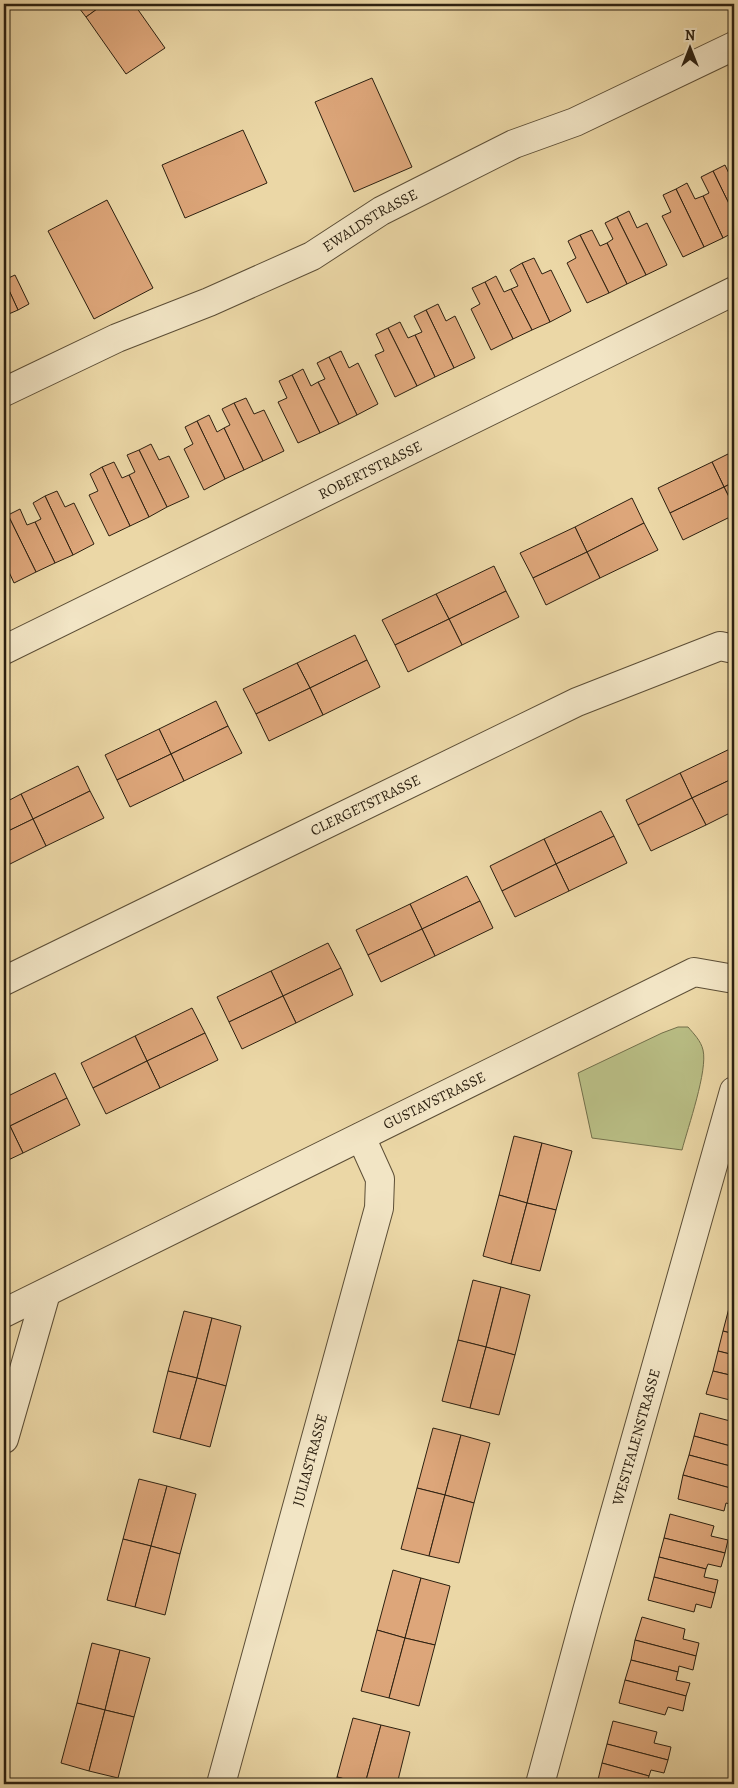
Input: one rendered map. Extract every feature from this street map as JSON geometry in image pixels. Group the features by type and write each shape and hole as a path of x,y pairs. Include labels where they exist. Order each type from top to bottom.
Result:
{"street":[{"name":"EWALDSTRASSE","path":"4,392 116,338 209,302 312,256 381,211 514,144 575,122 734,46"},
{"name":"ROBERTSTRASSE","path":"4,650 734,290"},
{"name":"CLERGETSTRASSE","path":"4,981 576,702 720,646 734,649"},
{"name":"GUSTAVSTRASSE","path":"4,1313 694,972 734,979"},
{"name":"WESTFALENSTRASSE","path":"540,1784 586,1611 734,1091"},
{"name":"JULIASTRASSE","path":"221,1784 379,1208 380,1179 361,1137"},
{"path":"4,1439 46,1293"}],"green space":[{"path":"678,1027 688,1027 695,1035 702,1047 704,1059 693,1114 682,1150 592,1138 578,1073"}],"building":[{"path":"76,4 104,4 86,17"},
{"path":"104,4 134,4 165,48 126,74 86,17"},
{"path":"629,4 672,4 630,9"},
{"path":"372,78 412,167 354,192 315,102"},
{"path":"243,130 267,183 185,218 162,165"},
{"path":"725,165 734,181 734,214 713,171"},
{"path":"713,171 734,214 734,232 723,238 703,196 709,193 701,177"},
{"path":"687,183 695,199 703,196 723,238 704,247 676,189"},
{"path":"676,189 704,247 683,257 662,216 671,212 663,195"},
{"path":"107,200 153,288 94,319 48,231"},
{"path":"629,211 637,228 647,223 667,265 646,275 617,217"},
{"path":"617,217 646,275 627,284 607,243 613,239 605,223"},
{"path":"592,230 600,246 607,243 627,284 609,293 580,235"},
{"path":"580,235 609,293 587,303 567,263 576,258 568,241"},
{"path":"534,258 542,274 551,270 571,311 550,322 522,263"},
{"path":"522,263 550,322 532,330 511,289 518,286 510,270"},
{"path":"15,275 29,304 18,310 4,280"},
{"path":"496,276 504,292 511,289 532,330 513,339 485,282"},
{"path":"4,279 18,310 4,316"},
{"path":"485,282 513,339 491,350 471,309 480,304 472,288"},
{"path":"438,304 446,321 455,316 475,358 454,368 426,310"},
{"path":"426,310 454,368 435,377 415,335 422,332 414,316"},
{"path":"400,322 408,338 415,335 435,377 417,386 388,328"},
{"path":"388,328 417,386 395,397 375,355 384,351 376,334"},
{"path":"341,351 349,368 358,363 378,404 357,415 329,357"},
{"path":"329,357 357,415 339,424 318,382 325,379 317,363"},
{"path":"303,369 311,386 318,382 339,424 320,433 292,375"},
{"path":"292,375 320,433 298,443 278,402 287,398 279,381"},
{"path":"246,398 254,414 264,410 284,451 263,461 234,403"},
{"path":"234,403 263,461 244,470 224,428 230,425 222,409"},
{"path":"209,415 217,432 224,428 244,470 225,479 197,421"},
{"path":"197,421 225,479 204,490 184,449 193,444 185,427"},
{"path":"151,444 159,460 169,456 189,497 167,507 139,450"},
{"path":"139,450 167,507 149,517 129,475 135,472 127,455"},
{"path":"734,451 734,482 724,487 712,462"},
{"path":"114,462 122,478 129,475 149,517 130,526 102,467"},
{"path":"712,462 724,487 670,513 658,488"},
{"path":"102,467 130,526 109,536 89,495 98,491 90,474"},
{"path":"734,482 734,507 724,487"},
{"path":"724,487 734,507 734,515 683,540 670,513"},
{"path":"57,491 65,507 74,503 94,544 73,555 45,496"},
{"path":"45,496 73,555 55,563 35,522 41,519 33,503"},
{"path":"632,498 644,523 587,552 575,527"},
{"path":"20,509 27,525 35,522 55,563 36,572 8,515"},
{"path":"8,515 36,572 14,583 4,561 4,517"},
{"path":"644,523 658,550 600,578 587,552"},
{"path":"575,527 587,552 533,578 520,553"},
{"path":"587,552 600,578 546,605 533,578"},
{"path":"494,566 506,591 449,619 436,594"},
{"path":"506,591 519,617 462,645 449,619"},
{"path":"436,594 449,619 395,645 382,620"},
{"path":"449,619 462,645 408,672 395,645"},
{"path":"355,635 367,660 310,688 297,663"},
{"path":"367,660 380,687 323,715 310,688"},
{"path":"297,663 310,688 256,714 243,689"},
{"path":"310,688 323,715 269,741 256,714"},
{"path":"216,701 228,726 171,754 159,729"},
{"path":"228,726 242,753 184,781 171,754"},
{"path":"159,729 171,754 117,780 105,755"},
{"path":"734,747 734,778 692,798 680,773"},
{"path":"171,754 184,781 130,807 117,780"},
{"path":"78,766 90,791 33,819 21,794"},
{"path":"680,773 692,798 638,825 626,800"},
{"path":"734,778 734,811 706,825 692,798"},
{"path":"90,791 104,818 46,846 33,819"},
{"path":"21,794 33,819 4,833 4,803"},
{"path":"692,798 706,825 651,851 638,825"},
{"path":"601,811 614,836 556,864 544,839"},
{"path":"33,819 46,846 4,867 4,833"},
{"path":"614,836 627,863 569,891 556,864"},
{"path":"544,839 556,864 502,891 490,866"},
{"path":"556,864 569,891 515,917 502,891"},
{"path":"467,876 480,901 422,929 410,904"},
{"path":"480,901 493,928 435,956 422,929"},
{"path":"410,904 422,929 368,955 356,930"},
{"path":"422,929 435,956 381,982 368,955"},
{"path":"328,943 341,968 283,996 271,971"},
{"path":"341,968 353,995 296,1023 283,996"},
{"path":"271,971 283,996 229,1022 217,997"},
{"path":"283,996 296,1023 242,1049 229,1022"},
{"path":"192,1008 205,1033 147,1061 135,1036"},
{"path":"205,1033 218,1060 160,1088 147,1061"},
{"path":"135,1036 147,1061 93,1088 81,1063"},
{"path":"147,1061 160,1088 106,1114 93,1088"},
{"path":"55,1073 67,1098 10,1126 4,1114 4,1098"},
{"path":"67,1098 80,1125 23,1153 10,1126"},
{"path":"10,1126 23,1153 4,1162 4,1129"},
{"path":"514,1136 542,1143 527,1203 499,1195"},
{"path":"542,1143 572,1151 556,1210 527,1203"},
{"path":"499,1195 527,1203 511,1264 483,1256"},
{"path":"527,1203 556,1210 540,1271 511,1264"},
{"path":"473,1280 501,1287 486,1347 458,1340"},
{"path":"501,1287 530,1295 515,1355 486,1347"},
{"path":"729,1308 734,1310 734,1334 723,1331"},
{"path":"184,1311 212,1318 197,1378 168,1371"},
{"path":"212,1318 241,1326 226,1386 197,1378"},
{"path":"723,1331 734,1334 734,1355 718,1351"},
{"path":"458,1340 486,1347 470,1408 442,1401"},
{"path":"486,1347 515,1355 499,1415 470,1408"},
{"path":"718,1351 734,1355 734,1376 713,1371"},
{"path":"168,1371 197,1378 180,1439 153,1432"},
{"path":"713,1371 734,1376 734,1401 706,1394"},
{"path":"197,1378 226,1386 210,1447 180,1439"},
{"path":"700,1413 734,1422 734,1447 694,1436"},
{"path":"433,1428 461,1435 445,1495 417,1488"},
{"path":"461,1435 490,1443 474,1503 445,1495"},
{"path":"694,1436 734,1447 734,1467 689,1455"},
{"path":"689,1455 734,1467 734,1489 683,1475"},
{"path":"683,1475 734,1489 734,1505 726,1503 724,1511 678,1499"},
{"path":"139,1479 167,1486 151,1546 123,1539"},
{"path":"167,1486 196,1494 180,1554 151,1546"},
{"path":"417,1488 445,1495 429,1556 401,1549"},
{"path":"445,1495 474,1503 459,1563 429,1556"},
{"path":"670,1514 714,1526 711,1536 728,1540 725,1553 664,1538"},
{"path":"664,1538 725,1553 721,1567 708,1564 706,1569 659,1557"},
{"path":"123,1539 151,1546 135,1607 107,1600"},
{"path":"151,1546 180,1554 165,1615 135,1607"},
{"path":"659,1557 706,1569 704,1577 718,1580 715,1593 654,1577"},
{"path":"393,1570 421,1578 405,1638 377,1630"},
{"path":"654,1577 715,1593 711,1608 696,1604 694,1612 648,1600"},
{"path":"421,1578 450,1586 435,1645 405,1638"},
{"path":"642,1617 685,1629 683,1639 699,1643 696,1656 635,1640"},
{"path":"377,1630 405,1638 389,1698 361,1691"},
{"path":"405,1638 435,1645 419,1706 389,1698"},
{"path":"635,1640 696,1656 693,1670 679,1666 678,1672 631,1660"},
{"path":"92,1643 120,1650 105,1710 77,1703"},
{"path":"120,1650 150,1658 134,1717 105,1710"},
{"path":"631,1660 678,1672 676,1680 690,1683 686,1696 625,1680"},
{"path":"625,1680 686,1696 683,1711 668,1707 665,1715 619,1703"},
{"path":"77,1703 105,1710 89,1771 61,1763"},
{"path":"105,1710 134,1717 118,1778 89,1771"},
{"path":"353,1718 381,1725 365,1784 337,1777"},
{"path":"613,1721 657,1732 654,1743 671,1747 668,1760 607,1744"},
{"path":"381,1725 410,1732 397,1784 365,1784"},
{"path":"607,1744 668,1760 664,1773 651,1770 649,1776 602,1763"},
{"path":"602,1763 649,1776 647,1783 651,1784 597,1784"},
{"path":"337,1777 363,1784 336,1784"}]}
